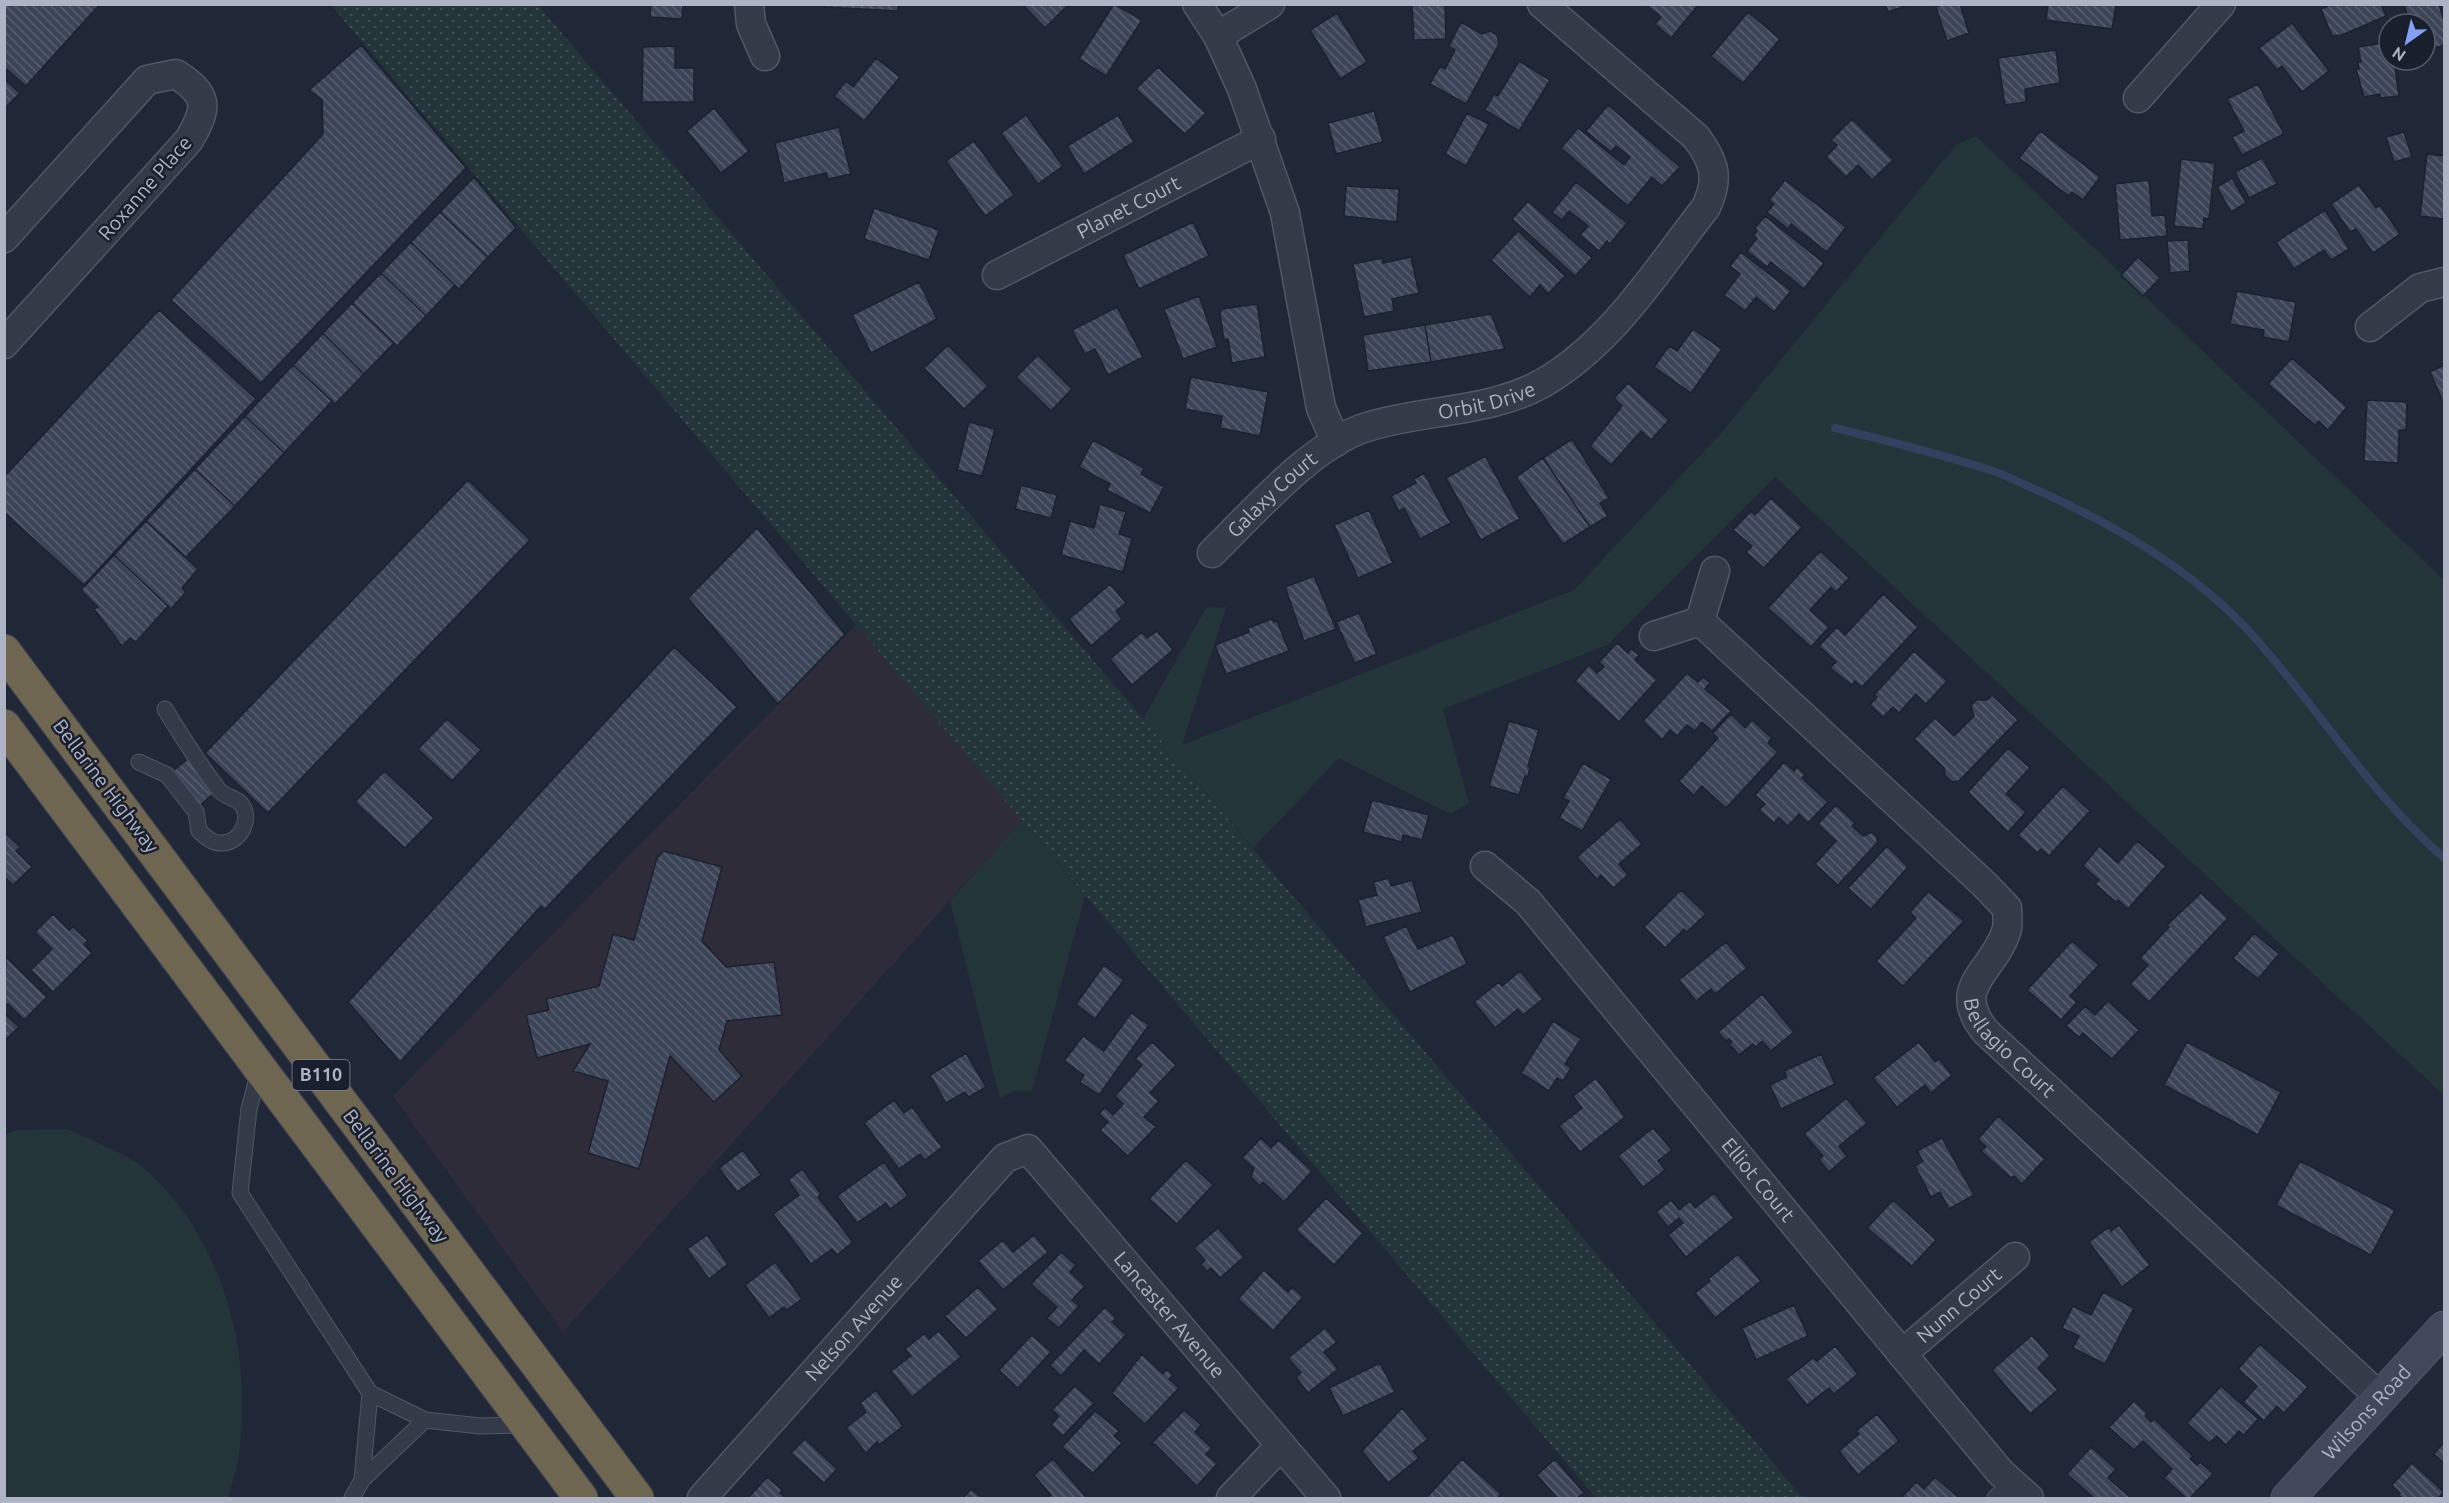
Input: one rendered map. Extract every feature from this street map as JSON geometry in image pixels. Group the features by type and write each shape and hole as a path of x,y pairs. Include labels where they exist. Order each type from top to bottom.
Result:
{"highway":[{"name":"Bellarine Highway","path":"4,651 637,1498"},
{"name":"B110","path":"4,726 581,1498"}],"street":[{"path":"749,4 751,24 765,56"},
{"path":"1197,4 1218,36 1261,139 1285,213 1321,408 1336,442"},
{"path":"1218,36 1270,4"},
{"name":"Orbit Drive","path":"1336,442 1365,427 1509,398 1542,383 1605,336 1706,207 1713,192 1714,174 1710,156 1696,136 1542,4"},
{"path":"2138,98 2221,4"},
{"name":"Roxanne Place","path":"4,238 147,80 176,74 197,88 203,105 200,123 189,140 4,344"},
{"name":"Planet Court","path":"997,275 1261,139"},
{"path":"2370,327 2420,288 2445,282"},
{"name":"Galaxy Court","path":"1212,553 1300,468 1336,442"},
{"path":"1654,636 1700,621 1715,571"},
{"name":"Bellagio Court","path":"1700,621 1984,884 2007,908 2007,931 1972,991 1970,1006 1986,1032 2381,1398"},
{"name":"Elliot Court","path":"1485,866 1528,902 1902,1354 2012,1493"},
{"name":"Lancaster Avenue","path":"1005,1158 1028,1149 1326,1498"},
{"name":"Nelson Avenue","path":"704,1496 1005,1158"},
{"name":"Nunn Court","path":"1902,1354 2015,1257"},
{"name":"Wilsons Road","path":"2288,1498 2445,1328"},
{"path":"1232,1498 1281,1445"}],"lane":[{"path":"139,762 167,775 196,812 199,831 211,842 224,843 236,838 244,828 246,815 242,804 222,793 192,753 165,709"},
{"path":"260,1068 249,1109 240,1193 370,1393 425,1420 480,1426 526,1425"},
{"path":"362,1480 370,1393"},
{"path":"352,1498 362,1480 425,1420"}],"shaded area":[{"path":"331,5 538,5 1803,1498 1596,1498"},
{"path":"1976,136 2444,580 2444,1095 1775,477 1607,645 1443,709 1469,803 1451,814 1339,758 1253,848 1143,719 1206,608 1226,607 1182,745 1574,590 1723,431 1956,145"},
{"path":"856,625 1022,820 563,1332 393,1096"},
{"path":"1022,820 1085,896 1032,1091 1015,1091 1000,1098 950,901"},
{"path":"67,1129 119,1153 145,1169 172,1197 195,1229 213,1263 236,1337 241,1376 242,1415 239,1454 228,1498 5,1498 5,1135 17,1130"}],"building":[{"path":"4,4 100,4 26,86 4,67"},
{"path":"651,4 683,4 682,19 650,17"},
{"path":"825,4 898,4 898,11 825,7"},
{"path":"1022,4 1069,4 1045,28"},
{"path":"1114,4 1142,20 1106,76 1079,59"},
{"path":"1412,4 1445,4 1446,39 1414,40"},
{"path":"1645,4 1699,4 1671,38 1655,24 1661,17"},
{"path":"1885,4 1911,4 1888,12"},
{"path":"1943,4 1960,4 1969,33 1947,41 1936,7"},
{"path":"2048,4 2116,4 2112,29 2046,20"},
{"path":"2332,4 2381,4 2384,12 2377,12 2377,20 2342,35 2332,36 2321,9"},
{"path":"2404,4 2439,4 2444,21 2444,45 2437,48 2437,12 2406,12"},
{"path":"1748,12 1780,39 1743,83 1711,56"},
{"path":"1337,13 1367,62 1340,79 1310,30"},
{"path":"1461,22 1482,34 1490,31 1497,35 1499,44 1466,104 1430,84 1440,66 1445,69 1455,50 1449,46"},
{"path":"2292,23 2329,71 2302,92 2282,66 2277,70 2259,48"},
{"path":"2377,44 2377,72 2396,72 2399,96 2381,98 2380,94 2364,97 2356,69 2359,69 2358,62 2361,62 2358,47"},
{"path":"361,45 466,168 261,383 171,300 323,134 322,100 309,90"},
{"path":"675,46 675,68 694,68 694,102 642,102 643,47"},
{"path":"2056,50 2060,83 2025,89 2026,102 2005,105 1998,58"},
{"path":"876,58 900,77 864,121 834,96 846,81 853,87"},
{"path":"1519,61 1550,80 1519,131 1485,110 1494,94 1498,96"},
{"path":"1158,67 1206,113 1185,134 1136,89"},
{"path":"4,79 20,93 4,109"},
{"path":"2258,84 2284,134 2242,155 2232,137 2244,131 2227,99"},
{"path":"1608,105 1680,167 1662,186 1652,177 1628,206 1561,148 1578,128 1624,165 1630,157 1616,146 1611,152 1586,131"},
{"path":"714,108 749,151 721,173 687,131"},
{"path":"1374,111 1383,142 1336,154 1328,123"},
{"path":"1467,113 1489,124 1466,166 1445,154"},
{"path":"1026,115 1063,166 1038,184 1001,133"},
{"path":"1118,115 1134,142 1084,174 1067,146"},
{"path":"1852,119 1893,160 1872,180 1858,165 1846,177 1826,157 1837,145 1831,140"},
{"path":"839,127 851,174 828,179 826,173 784,183 775,143"},
{"path":"2040,131 2100,177 2083,200 2072,192 2069,196 2019,158"},
{"path":"2404,132 2412,157 2394,162 2386,137"},
{"path":"974,141 1014,195 985,216 946,161"},
{"path":"2427,154 2444,156 2444,219 2420,216"},
{"path":"2262,158 2277,184 2249,198 2235,172"},
{"path":"2181,159 2215,163 2209,219 2204,218 2203,229 2174,226"},
{"path":"474,177 516,228 488,257 440,212"},
{"path":"2232,178 2246,203 2231,212 2217,187"},
{"path":"1785,180 1846,227 1827,252 1791,224 1788,229 1767,212 1774,204 1769,200"},
{"path":"2149,180 2152,216 2165,215 2167,236 2120,240 2115,184"},
{"path":"1576,182 1627,223 1610,244 1607,241 1599,251 1580,235 1588,226 1569,211 1562,220 1552,212"},
{"path":"2359,185 2376,208 2380,205 2400,234 2373,253 2356,229 2350,232 2331,204"},
{"path":"1346,186 1399,189 1397,222 1344,216"},
{"path":"1528,201 1592,258 1575,276 1512,219"},
{"path":"874,208 939,230 929,260 864,239"},
{"path":"2325,210 2349,249 2331,260 2324,250 2294,269 2276,242"},
{"path":"440,212 488,257 459,289 411,242"},
{"path":"1765,216 1824,263 1804,289 1771,262 1767,267 1747,251 1757,238 1754,235 1757,231 1755,228"},
{"path":"1193,222 1209,256 1139,289 1123,255"},
{"path":"1518,231 1565,276 1548,294 1540,285 1530,297 1491,260"},
{"path":"2188,240 2190,271 2170,273 2167,241"},
{"path":"411,242 455,285 426,316 381,273"},
{"path":"1741,252 1791,291 1774,312 1756,297 1745,311 1724,295 1740,274 1730,266"},
{"path":"1411,257 1419,293 1392,299 1394,311 1364,317 1353,264 1382,258 1383,263"},
{"path":"2138,257 2160,278 2143,296 2121,275"},
{"path":"381,273 426,316 397,346 352,303"},
{"path":"919,282 937,319 871,353 852,315"},
{"path":"2237,291 2296,302 2289,342 2263,337 2264,330 2230,324"},
{"path":"1199,296 1217,347 1183,359 1164,309"},
{"path":"352,303 394,343 364,374 323,333"},
{"path":"1257,304 1265,357 1232,363 1228,339 1224,340 1220,314 1222,309"},
{"path":"1117,307 1143,357 1108,375 1095,349 1085,354 1072,330"},
{"path":"159,310 256,399 84,585 4,512 4,477"},
{"path":"1491,314 1505,349 1431,362 1425,325"},
{"path":"1425,325 1431,362 1368,371 1363,335"},
{"path":"1693,329 1722,349 1691,393 1654,367 1669,346 1677,351"},
{"path":"323,333 364,374 335,404 293,365"},
{"path":"948,345 988,386 964,409 924,368"},
{"path":"1038,355 1072,389 1051,411 1016,377"},
{"path":"2292,358 2347,407 2328,430 2319,421 2315,425 2268,384"},
{"path":"293,365 332,401 284,453 245,416"},
{"path":"2444,365 2444,404 2430,372"},
{"path":"1191,377 1268,392 1260,436 1220,428 1222,416 1185,409"},
{"path":"1628,383 1669,420 1651,440 1641,431 1611,465 1590,446 1622,406 1614,398"},
{"path":"2367,400 2407,402 2406,430 2399,430 2398,463 2364,461"},
{"path":"245,416 284,453 235,506 195,469"},
{"path":"969,422 995,429 982,476 957,470"},
{"path":"1572,439 1609,498 1600,503 1608,516 1590,527 1543,458"},
{"path":"1093,440 1144,468 1141,474 1164,487 1150,513 1107,490 1110,484 1079,467"},
{"path":"1485,456 1520,519 1481,540 1446,478"},
{"path":"1543,458 1590,527 1563,544 1516,477"},
{"path":"195,469 235,506 186,557 146,521"},
{"path":"1424,473 1451,523 1420,539 1404,508 1399,511 1391,496 1416,483 1414,479"},
{"path":"468,480 530,540 268,813 205,753"},
{"path":"1021,485 1057,495 1051,518 1015,509"},
{"path":"1771,498 1802,527 1764,568 1746,552 1752,546 1733,530 1751,511 1755,515"},
{"path":"1100,504 1126,512 1119,534 1132,538 1123,572 1061,555 1070,521 1094,528"},
{"path":"1369,510 1393,563 1358,578 1334,525"},
{"path":"146,521 198,569 182,588 186,592 171,609 114,555"},
{"path":"757,528 845,634 778,704 688,598"},
{"path":"1820,551 1849,578 1836,592 1831,587 1810,610 1829,627 1811,647 1768,608"},
{"path":"114,555 168,606 136,642 130,638 122,646 94,609 98,607 81,590"},
{"path":"1314,576 1336,629 1304,641 1285,587"},
{"path":"1110,584 1126,603 1116,611 1122,619 1091,646 1069,619"},
{"path":"1883,594 1918,627 1862,687 1855,681 1852,685 1830,668 1836,662 1819,646 1837,627 1845,635"},
{"path":"1359,613 1377,654 1355,663 1336,622"},
{"path":"1272,619 1274,622 1277,621 1289,651 1226,674 1215,645 1249,632 1248,628"},
{"path":"1157,631 1173,650 1132,685 1110,659 1142,632 1147,638"},
{"path":"1617,643 1628,653 1631,649 1639,655 1635,660 1657,680 1619,722 1575,681 1589,665 1597,673 1604,667 1599,662"},
{"path":"674,647 737,707 545,909 541,906 400,1062 348,1002"},
{"path":"1914,651 1947,681 1926,704 1916,694 1899,713 1893,707 1883,717 1870,705 1877,697 1874,695"},
{"path":"1687,673 1698,682 1703,677 1710,683 1705,689 1731,711 1712,731 1702,722 1695,731 1687,725 1677,736 1670,730 1662,740 1643,721"},
{"path":"1992,695 2018,720 1959,781 1952,782 1945,775 1944,768 1914,739 1935,718 1954,736 1974,716 1971,706 1976,700 1987,700"},
{"path":"1731,714 1745,728 1752,720 1772,738 1768,743 1778,752 1726,808 1702,786 1694,795 1679,781 1718,738 1713,733"},
{"path":"447,719 481,750 452,781 418,749"},
{"path":"1509,721 1539,730 1528,766 1530,767 1528,777 1525,776 1519,795 1489,786"},
{"path":"2008,748 2030,768 2006,794 2026,812 2008,832 1968,792"},
{"path":"190,757 216,791 195,810 173,771"},
{"path":"1784,762 1794,771 1797,767 1805,775 1802,778 1828,802 1808,823 1799,814 1788,826 1779,817 1774,823 1759,810 1765,804 1755,795"},
{"path":"1583,763 1611,779 1582,831 1559,818 1569,801 1563,798"},
{"path":"384,771 434,818 405,848 355,802"},
{"path":"2063,786 2090,811 2049,856 2041,849 2037,853 2018,835"},
{"path":"1372,800 1429,815 1422,840 1403,835 1402,842 1363,832"},
{"path":"1836,805 1855,823 1852,826 1863,836 1872,832 1877,837 1877,843 1838,885 1815,864 1836,841 1818,824"},
{"path":"1620,819 1642,844 1619,864 1628,875 1613,888 1601,875 1597,879 1577,857"},
{"path":"4,832 20,847 16,851 32,867 13,885 4,877"},
{"path":"2137,841 2166,866 2128,909 2095,884 2099,880 2083,866 2099,846 2118,863"},
{"path":"1887,846 1908,867 1871,909 1848,888"},
{"path":"664,851 722,867 702,941 726,967 774,962 782,1015 727,1021 719,1050 742,1076 714,1102 670,1056 639,1169 588,1153 608,1081 573,1071 590,1044 537,1058 526,1015 549,1010 546,999 599,986 613,934 634,940 657,858"},
{"path":"1389,878 1391,886 1412,880 1422,912 1366,927 1358,900 1377,895 1373,882"},
{"path":"1681,890 1706,914 1687,932 1684,929 1665,948 1644,927"},
{"path":"1928,892 1964,921 1903,986 1876,961 1916,918 1910,912"},
{"path":"2201,893 2228,918 2149,1002 2130,984 2148,965 2140,958 2169,927 2167,925"},
{"path":"53,914 69,930 73,927 88,941 84,944 92,953 53,992 31,970 52,949 35,932"},
{"path":"1406,926 1418,949 1453,935 1467,964 1410,992 1383,937"},
{"path":"2254,933 2279,954 2258,979 2233,958"},
{"path":"2072,941 2099,965 2070,996 2077,1002 2061,1020 2027,990"},
{"path":"1726,942 1747,968 1715,994 1711,989 1696,1001 1679,980"},
{"path":"6,957 47,997 24,1020 8,1004 4,1006"},
{"path":"1104,965 1124,980 1095,1019 1076,1004"},
{"path":"1520,971 1543,999 1523,1015 1518,1009 1495,1028 1474,1002 1499,982 1502,986"},
{"path":"1762,994 1794,1032 1771,1051 1762,1041 1756,1047 1753,1044 1739,1055 1729,1044 1732,1042 1729,1039 1726,1041 1718,1032"},
{"path":"2108,1001 2139,1030 2112,1059 2083,1033 2079,1037 2066,1026 2085,1006 2095,1015"},
{"path":"4,1013 19,1027 4,1041"},
{"path":"1131,1013 1149,1025 1099,1095 1080,1082 1084,1075 1064,1061 1083,1036 1104,1051"},
{"path":"1553,1021 1581,1039 1565,1064 1571,1068 1563,1081 1557,1078 1549,1091 1521,1073"},
{"path":"1152,1042 1176,1065 1150,1093 1159,1101 1144,1117 1156,1127 1128,1156 1100,1130 1108,1122 1099,1114 1105,1107 1113,1115 1123,1104 1115,1096 1142,1065 1135,1059"},
{"path":"1919,1042 1935,1062 1939,1059 1952,1075 1931,1093 1925,1085 1897,1107 1873,1078"},
{"path":"2187,1042 2281,1092 2258,1135 2164,1085"},
{"path":"966,1053 986,1087 969,1097 965,1092 946,1103 930,1075"},
{"path":"1821,1054 1835,1084 1781,1109 1770,1085 1787,1077 1784,1071"},
{"path":"1596,1078 1625,1117 1580,1152 1559,1126 1582,1108 1573,1096"},
{"path":"1846,1098 1867,1123 1839,1146 1847,1156 1829,1172 1819,1160 1823,1156 1804,1134"},
{"path":"894,1100 904,1113 912,1107 942,1147 925,1160 920,1154 899,1169 864,1123"},
{"path":"1998,1116 2045,1159 2022,1184 2014,1176 2011,1178 1981,1151 1986,1147 1978,1139"},
{"path":"1653,1128 1672,1150 1658,1161 1665,1170 1643,1187 1618,1156"},
{"path":"1261,1138 1271,1148 1279,1140 1312,1171 1284,1202 1263,1182 1260,1186 1251,1177 1254,1168 1242,1158"},
{"path":"1942,1138 1974,1195 1949,1209 1940,1192 1931,1197 1915,1166 1923,1161 1917,1151"},
{"path":"743,1150 761,1175 737,1192 719,1168"},
{"path":"1186,1160 1213,1185 1177,1224 1149,1199"},
{"path":"2300,1161 2395,1210 2371,1255 2276,1205"},
{"path":"884,1162 908,1196 890,1209 886,1203 857,1223 837,1196"},
{"path":"802,1169 821,1194 818,1197 853,1242 837,1255 832,1249 811,1264 773,1214 799,1195 788,1180"},
{"path":"1714,1193 1734,1218 1686,1257 1668,1235 1683,1223 1679,1218 1668,1227 1656,1212 1671,1200 1679,1210 1690,1201 1695,1208"},
{"path":"1326,1198 1363,1233 1334,1265 1296,1230"},
{"path":"1893,1200 1936,1240 1912,1266 1867,1228"},
{"path":"2119,1225 2150,1265 2122,1287 2089,1242 2109,1227 2111,1231"},
{"path":"1218,1228 1244,1257 1220,1278 1211,1268 1207,1271 1201,1264 1205,1260 1194,1248"},
{"path":"707,1235 728,1264 709,1279 687,1249"},
{"path":"1034,1235 1048,1252 1003,1290 978,1261 1003,1240 1013,1252"},
{"path":"1061,1252 1076,1265 1070,1272 1085,1286 1072,1300 1079,1306 1059,1328 1047,1318 1057,1307 1031,1284"},
{"path":"1738,1254 1761,1281 1715,1318 1695,1293"},
{"path":"775,1262 802,1299 787,1310 784,1307 769,1318 745,1285"},
{"path":"1264,1270 1288,1292 1292,1287 1303,1297 1273,1331 1238,1299"},
{"path":"978,1287 998,1309 966,1338 945,1316"},
{"path":"2103,1292 2134,1308 2105,1364 2073,1348 2079,1336 2062,1328 2073,1306 2091,1315"},
{"path":"1794,1305 1808,1336 1756,1360 1742,1328"},
{"path":"1105,1307 1116,1318 1112,1322 1126,1335 1099,1364 1084,1350 1061,1376 1050,1365"},
{"path":"1325,1328 1337,1342 1324,1352 1338,1369 1308,1393 1296,1377 1301,1373 1288,1358"},
{"path":"939,1331 961,1357 912,1397 891,1371 911,1356 905,1349 925,1333 929,1339"},
{"path":"1032,1335 1051,1352 1018,1388 999,1370"},
{"path":"2032,1335 2050,1356 2038,1368 2058,1390 2030,1414 1992,1370"},
{"path":"2260,1344 2308,1387 2284,1413 2277,1406 2264,1421 2243,1402 2257,1386 2238,1369"},
{"path":"1835,1346 1858,1374 1834,1394 1829,1388 1807,1405 1786,1379 1813,1358 1817,1361"},
{"path":"1142,1354 1163,1374 1167,1369 1173,1375 1169,1379 1179,1388 1145,1424 1112,1393"},
{"path":"1380,1363 1395,1392 1343,1416 1329,1388"},
{"path":"1075,1386 1094,1403 1063,1436 1051,1425 1059,1416 1052,1410"},
{"path":"2221,1386 2258,1419 2244,1435 2239,1431 2226,1445 2217,1436 2209,1443 2187,1423"},
{"path":"876,1390 903,1426 879,1445 877,1442 866,1453 846,1428 866,1412 860,1403"},
{"path":"2134,1401 2147,1413 2145,1416 2151,1422 2154,1419 2193,1456 2190,1459 2197,1465 2200,1462 2213,1474 2190,1498 2186,1498 2164,1478 2172,1469 2143,1441 2134,1450 2109,1427"},
{"path":"1402,1408 1428,1439 1413,1451 1419,1458 1388,1483 1362,1451"},
{"path":"1184,1410 1201,1425 1195,1432 1212,1448 1206,1454 1217,1464 1197,1486 1155,1444 1151,1444"},
{"path":"1095,1411 1119,1431 1114,1436 1122,1443 1093,1473 1062,1447"},
{"path":"1877,1414 1899,1441 1858,1475 1839,1451 1859,1434 1856,1431"},
{"path":"805,1439 837,1469 824,1483 791,1453"},
{"path":"2444,1442 2444,1463 2434,1454"},
{"path":"2091,1447 2116,1469 2108,1478 2131,1498 2094,1498 2067,1474"},
{"path":"1053,1459 1087,1498 1046,1498 1051,1495 1034,1475"},
{"path":"1462,1459 1501,1494 1497,1498 1426,1498"},
{"path":"1555,1459 1584,1493 1577,1498 1557,1498 1537,1475"},
{"path":"2412,1463 2444,1492 2438,1498 2402,1498 2398,1495 2400,1493 2392,1485"},
{"path":"767,1477 782,1490 780,1493 786,1498 748,1498"},
{"path":"1935,1477 1959,1498 1901,1498 1916,1482 1924,1489"},
{"path":"971,1489 982,1498 963,1498"}],"waterway":[{"path":"1835,428 1934,453 2004,475 2095,518 2175,567 2224,606 2246,628 2390,804 2444,858"}]}
